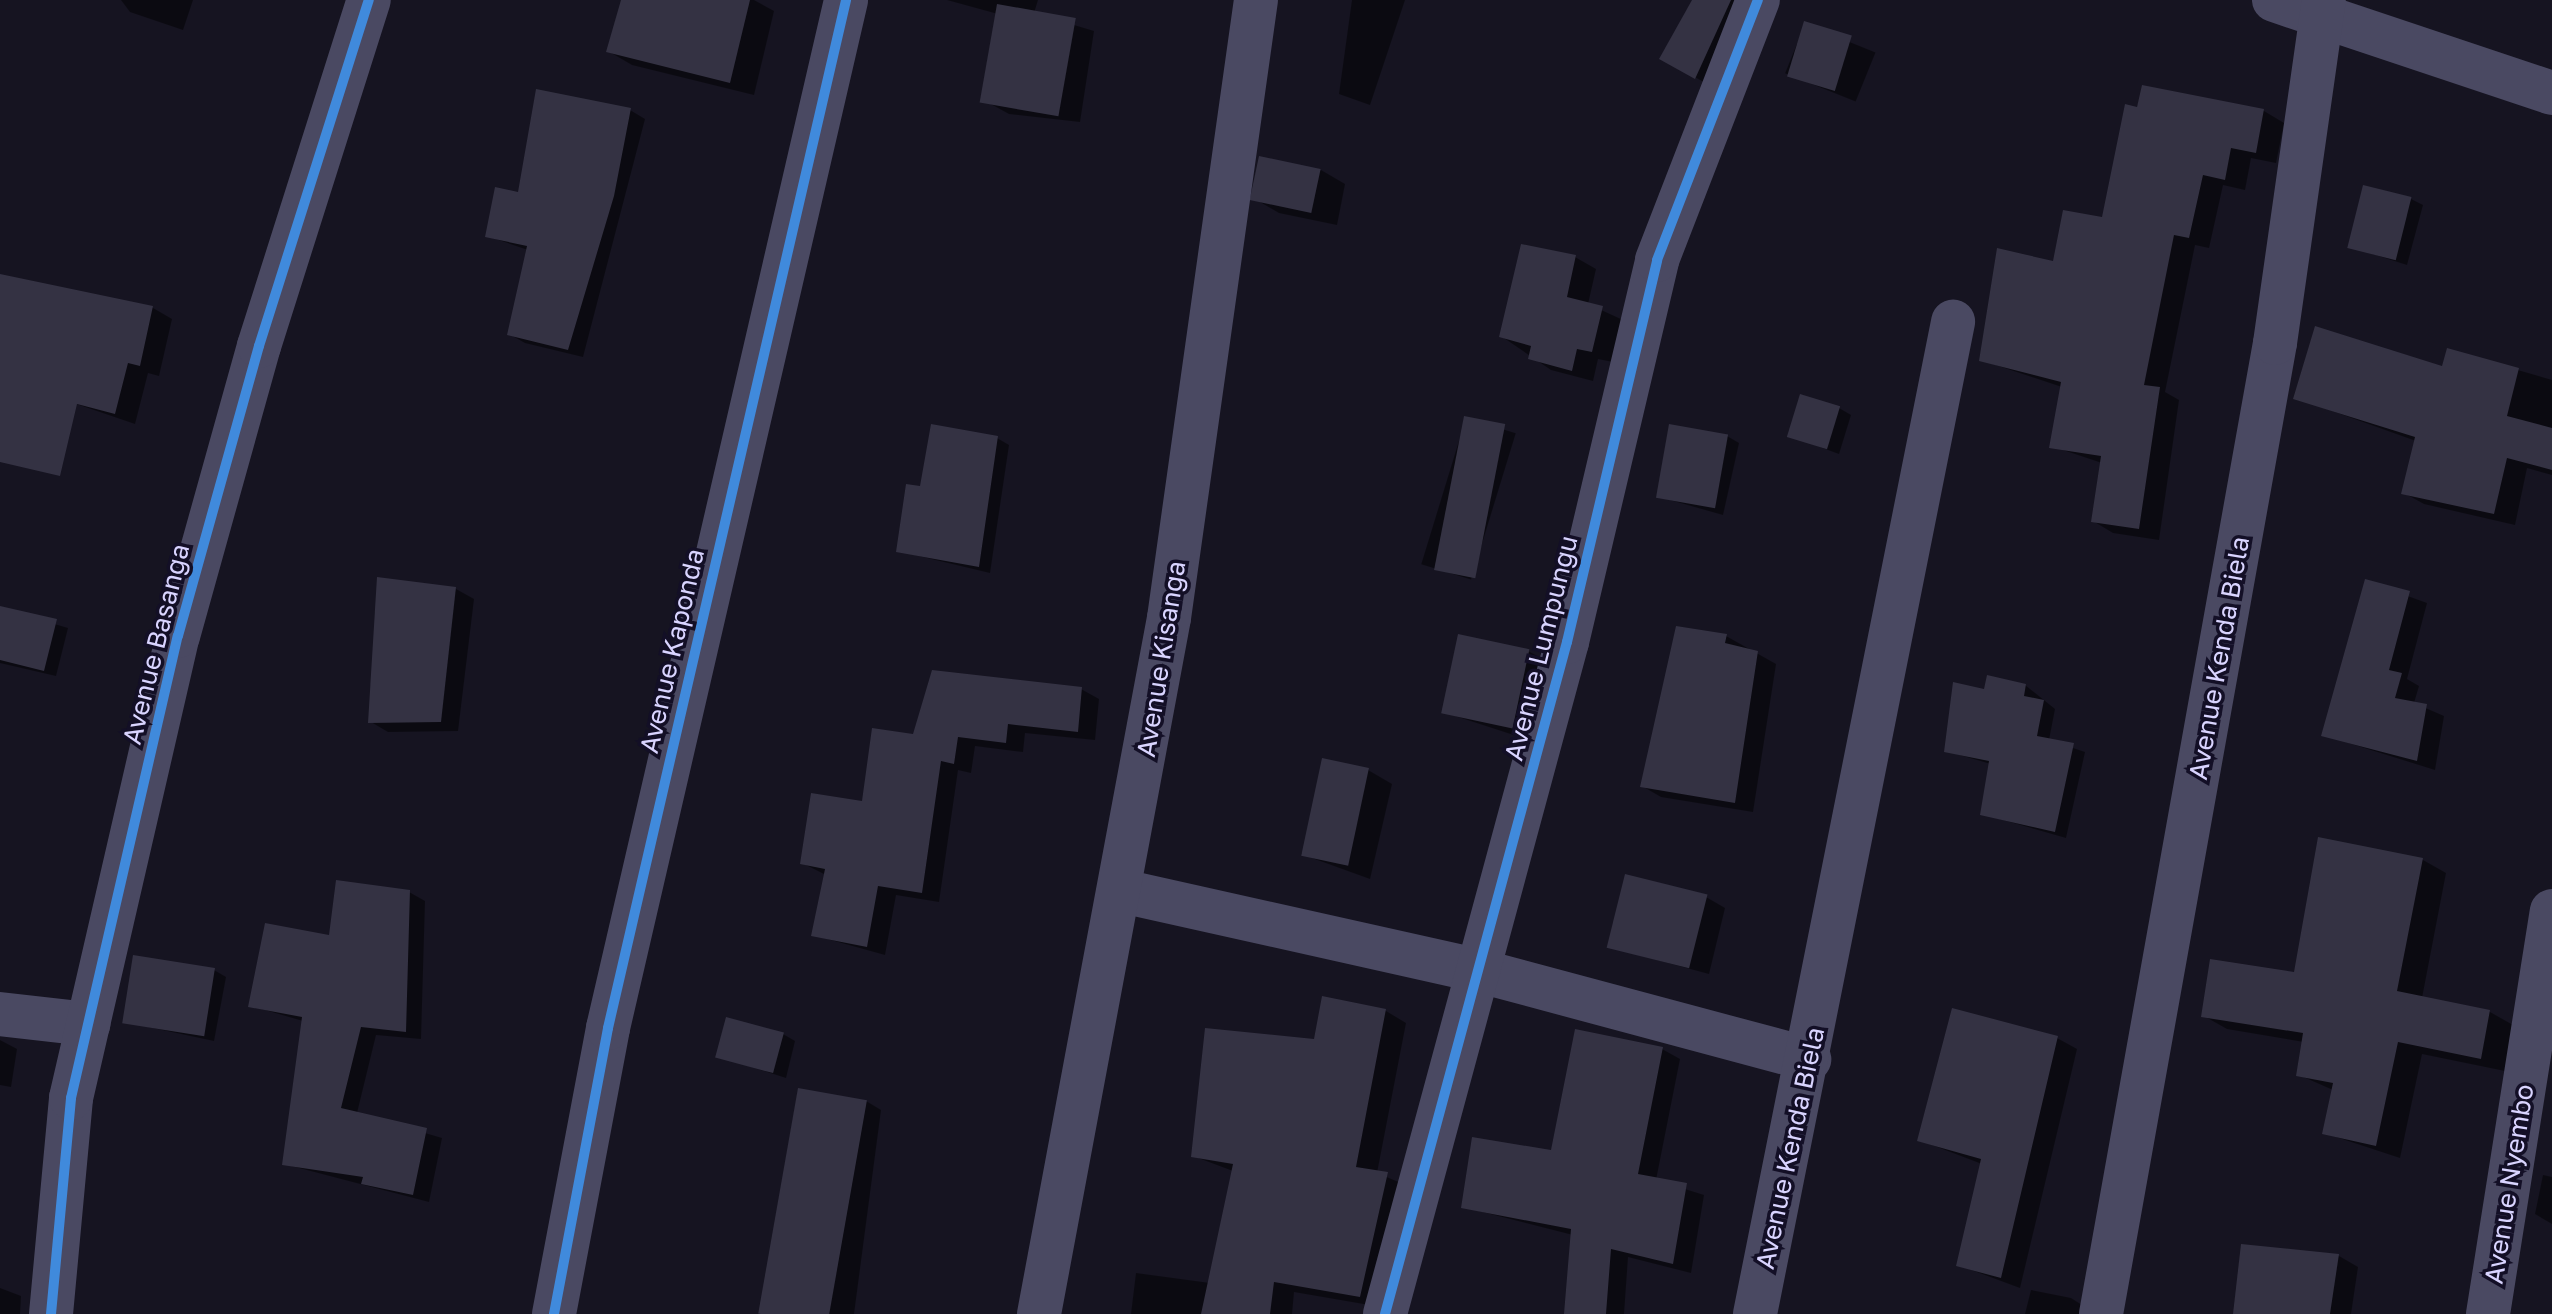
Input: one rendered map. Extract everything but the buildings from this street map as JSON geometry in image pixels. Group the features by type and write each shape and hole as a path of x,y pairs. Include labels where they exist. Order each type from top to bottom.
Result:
{"street":[{"name":"Avenue Basanga","path":"51,1314 71,1098 178,636 259,346 369,0"},
{"name":"Avenue Kaponda","path":"554,1314 608,1028 846,0"},
{"name":"Avenue Kisanga","path":"1039,1314 1122,891 1256,0"},
{"name":"Avenue Lumpungu","path":"1385,1314 1393,1261 1480,971 1657,260 1758,0"},
{"path":"2274,0 2322,8 2551,91"},
{"name":"Avenue Kenda Biela","path":"2101,1314 2275,343 2322,8"},
{"name":"Avenue Kenda Biela","path":"1755,1314 1809,1059 1953,322"},
{"path":"1122,891 1480,971 1809,1059"},
{"name":"Avenue Nyembo","path":"2488,1314 2552,911"},
{"path":"0,1014 88,1024"}],"cycle path":[{"path":"51,1314 71,1098 178,636 259,346 369,0"},
{"path":"554,1314 608,1028 846,0"},
{"path":"1385,1314 1567,642 1657,260 1758,0"}]}
